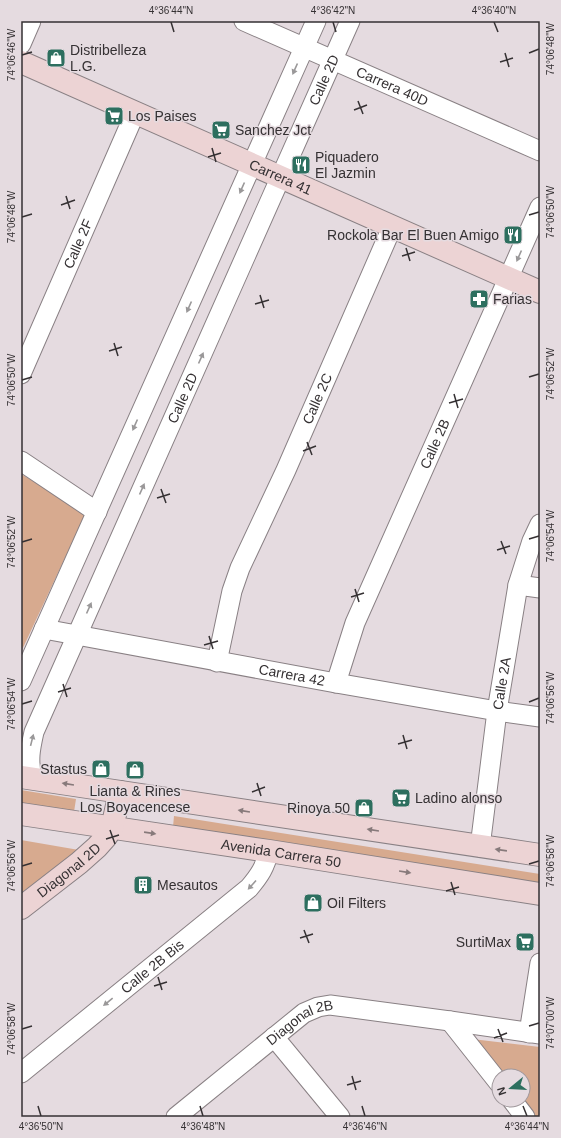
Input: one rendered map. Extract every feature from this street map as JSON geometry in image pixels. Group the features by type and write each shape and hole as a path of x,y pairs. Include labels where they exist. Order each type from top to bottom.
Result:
{"main road":[{"name":"Carrera 41","path":"21,62 540,292"},
{"path":"26,778 540,855"},
{"path":"112,828 120,792"},
{"name":"Avenida Carrera 50","path":"21,814 269,851 540,894"},
{"name":"Diagonal 2D","path":"21,908 97,847 112,828"}],"street":[{"path":"21,44 31,21"},
{"name":"Carrera 40D","path":"244,21 540,151"},
{"path":"21,681 316,21"},
{"name":"Calle 2D","path":"26,778 29,764 29,753 34,732 350,21"},
{"name":"Calle 2F","path":"21,374 135,113"},
{"name":"Calle 2B","path":"336,683 355,623 540,207"},
{"name":"Calle 2C","path":"217,662 232,591 240,568 286,470 392,226"},
{"path":"21,461 97,512"},
{"name":"Calle 2A","path":"480,847 497,711 518,585 532,541 540,524"},
{"path":"518,585 540,588"},
{"name":"Carrera 42","path":"44,629 217,662 497,711 540,717"},
{"name":"Calle 2B Bis","path":"21,1073 249,888 260,876 266,864 269,851"},
{"path":"535,1034 540,963"},
{"name":"Diagonal 2B","path":"177,1117 304,1013 318,1007 330,1005 535,1034"},
{"path":"450,1021 491,1074"},
{"path":"274,1037 340,1117"},
{"path":"518,1108 525,1117"}],"shaded area":[{"path":"21,474 86,513 21,652"},
{"path":"21,790 76,799 74,812 21,804"},
{"path":"174,816 540,874 540,886 173,827"},
{"path":"21,840 79,850 21,893"},
{"path":"472,1039 540,1047 540,1117 534,1117 528,1108 531,1108 531,1068 496,1068"}],"place":[{"name":"Distribelleza L.G.","path":"56,58"},
{"name":"Los Paises","path":"114,116"},
{"name":"Sanchez Jct","path":"221,130"},
{"name":"Piquadero El Jazmin","path":"301,165"},
{"name":"Rockola Bar El Buen Amigo","path":"513,235"},
{"name":"Farias","path":"479,299"},
{"name":"Stastus","path":"101,769"},
{"name":"Lianta & Rines Los Boyacencese","path":"135,770"},
{"name":"Ladino alonso","path":"401,798"},
{"name":"Rinoya 50","path":"364,808"},
{"name":"Mesautos","path":"143,885"},
{"name":"Oil Filters","path":"313,903"},
{"name":"SurtiMax","path":"525,942"}]}
